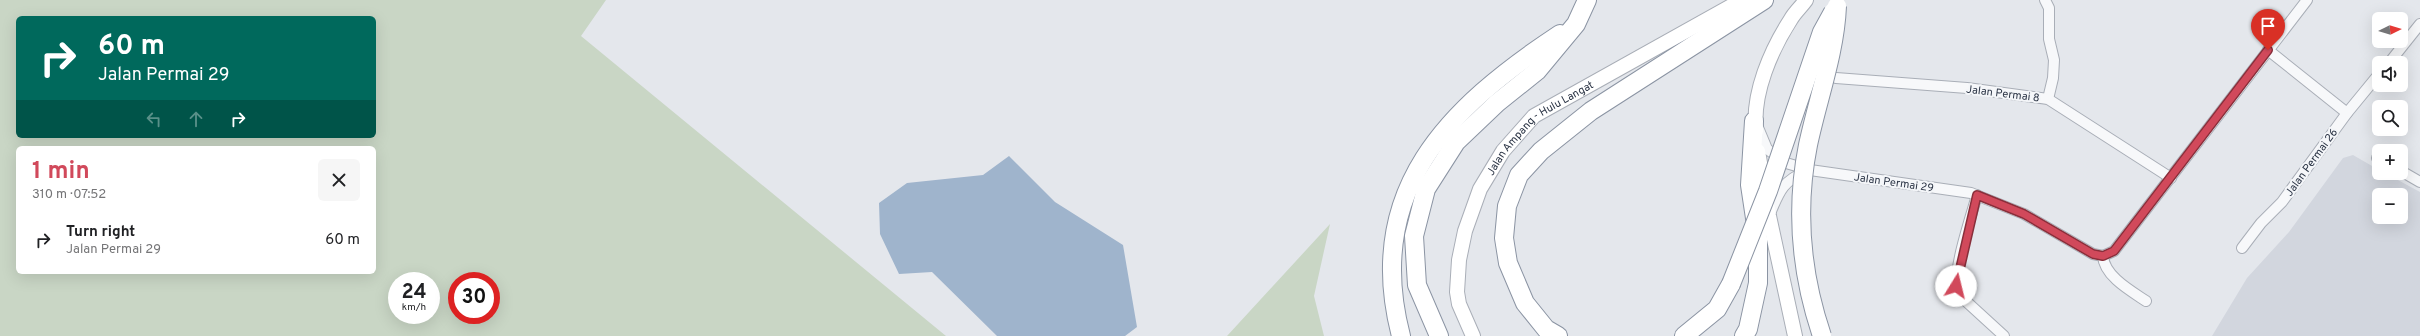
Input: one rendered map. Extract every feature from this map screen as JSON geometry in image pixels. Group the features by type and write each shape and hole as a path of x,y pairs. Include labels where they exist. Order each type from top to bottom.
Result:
{"highway":[{"path":"1439,336 1417,285 1414,236 1426,189 1456,142 1497,103 1537,71 1576,24 1587,0"},
{"path":"1558,336 1546,329 1525,303 1508,264 1504,238 1507,206 1519,175 1541,151 1591,111 1764,0"},
{"path":"1684,336 1717,309 1731,284 1768,191 1822,32 1837,3"},
{"path":"1822,336 1807,278 1800,219 1808,146 1836,30 1837,3"},
{"path":"1400,336 1393,306 1390,264 1402,202 1426,154 1465,107 1527,56 1576,24"},
{"path":"1744,336 1748,329 1758,283 1758,238 1750,185 1754,121"}],"street":[{"name":"Jalan Ampang - Hulu Langat","path":"1473,336 1459,304 1457,292 1459,260 1465,231 1480,190 1503,151 1534,116 1742,0"},
{"path":"1795,336 1759,164 1754,121 1766,67 1791,19 1806,0"},
{"path":"2045,0 2049,8 2049,39 2054,60 2053,78 2048,99"},
{"path":"2146,301 2123,286 2104,264 2103,256 2114,251 2307,0"},
{"path":"2395,56 2420,24"},
{"path":"2268,50 2347,113"},
{"name":"Jalan Permai 8","path":"1836,78 1967,88 2048,99 2171,178"},
{"name":"Jalan Permai 26","path":"2242,248 2261,223 2282,202 2347,113 2372,83"},
{"name":"Jalan Permai 29","path":"1754,121 1767,148 1786,162 1810,170 1977,195 2024,214 2093,254 2103,256"},
{"path":"1769,216 1779,193 1790,178 1810,170"},
{"path":"2408,175 2420,182"},
{"path":"1977,195 1959,265 1956,286 1957,293 2004,336"}],"shaded area":[{"path":"2353,155 2372,166 2372,180 2398,180 2420,192 2420,336 2212,336 2247,278 2289,232 2343,158"}],"green space":[{"path":"0,0 606,0 581,36 946,336 0,336"},
{"path":"1330,224 1314,296 1324,336 1227,336"}],"water":[{"path":"1009,156 1055,202 1123,245 1137,327 1125,336 997,336 932,272 899,274 880,234 879,203 907,183 983,175"}],"route":[{"path":"1956,286 1959,265 1977,195 2024,214 2093,254 2103,256 2114,251 2268,50"}]}
